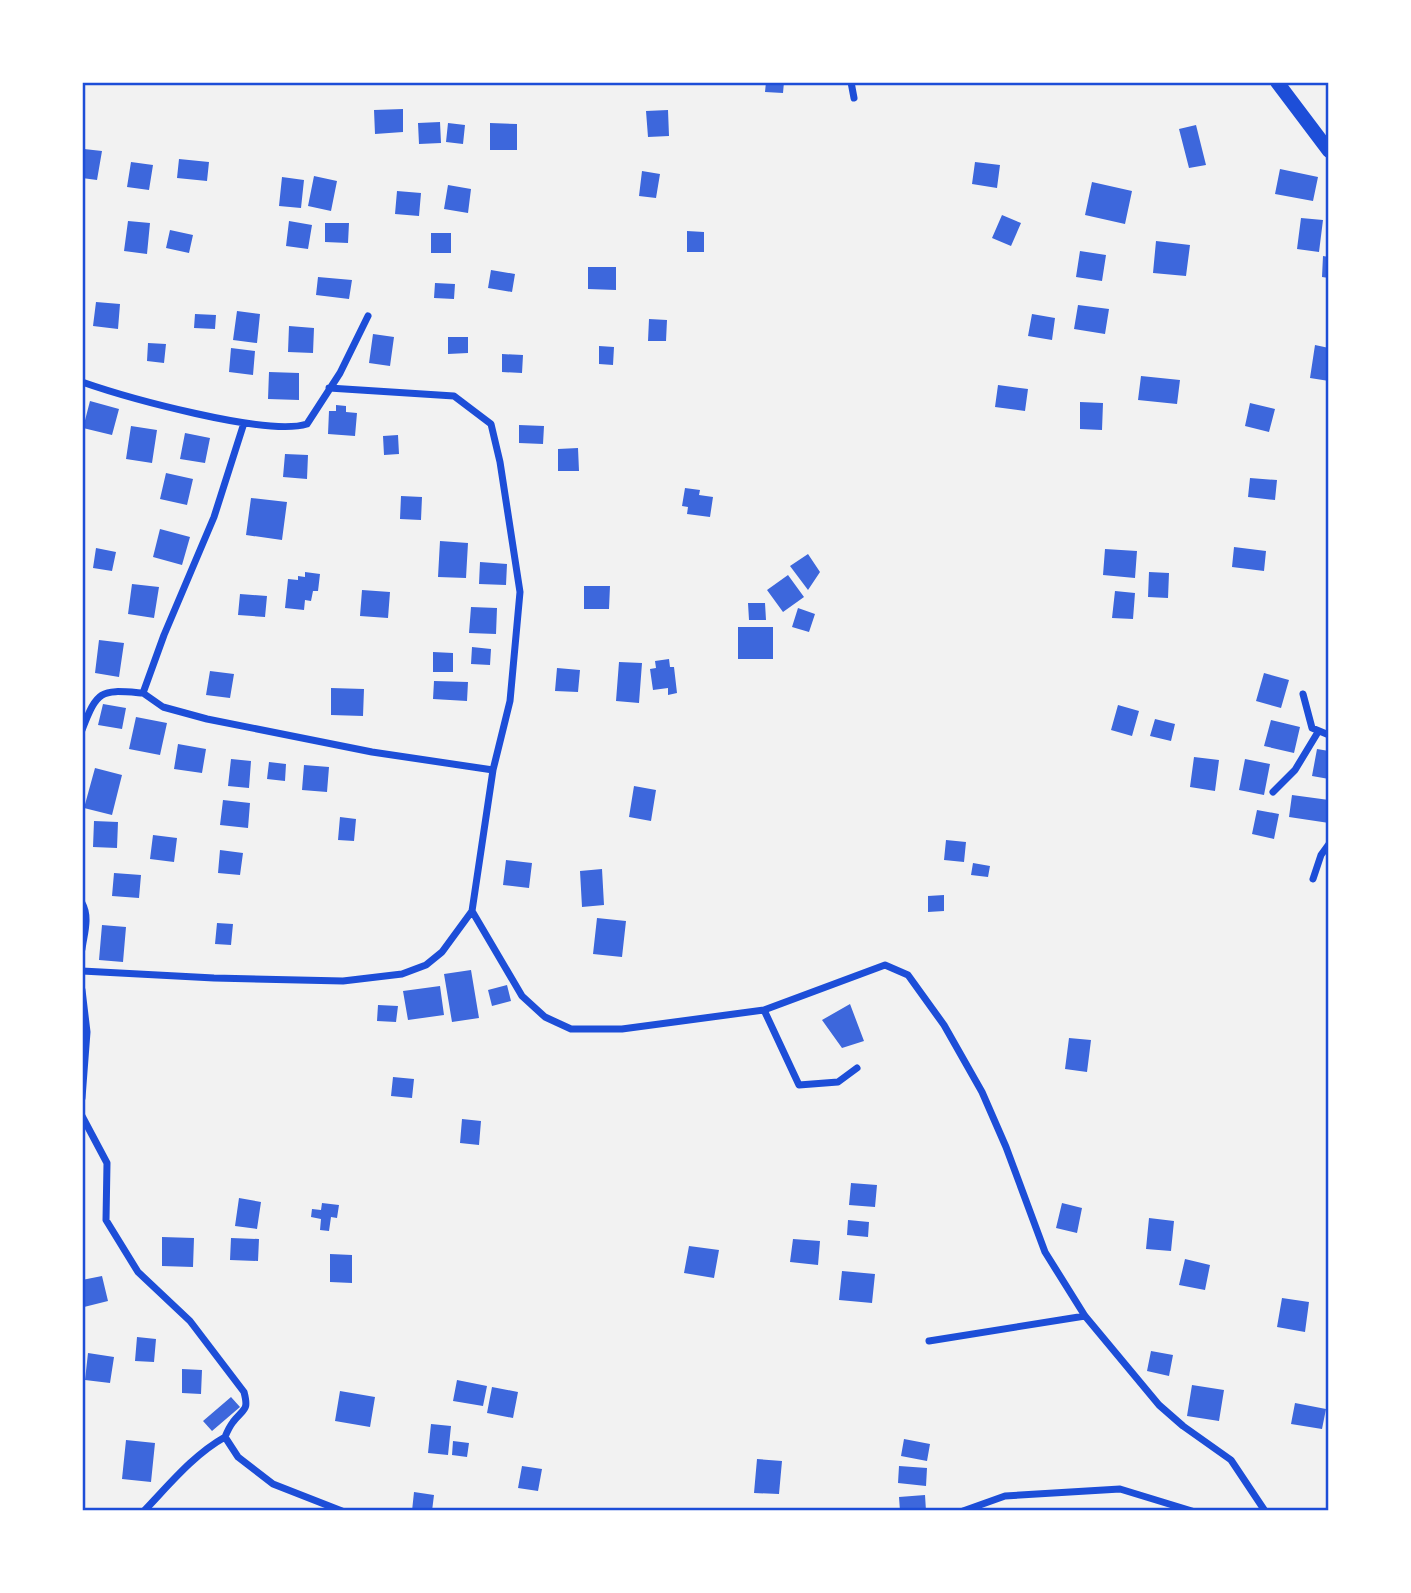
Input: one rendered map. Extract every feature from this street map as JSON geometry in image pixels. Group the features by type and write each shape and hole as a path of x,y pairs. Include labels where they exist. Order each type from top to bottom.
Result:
{"main road":[{"path":"1277,82 1329,150"}],"street":[{"path":"852,82 854,98"},
{"path":"82,382 158,405 244,422 298,427 307,424 340,373 368,316"},
{"path":"82,971 202,978 343,981 402,974 426,965 442,952 472,911 493,770 510,701 520,592 500,462 491,424 454,396 329,388"},
{"path":"144,693 164,635 214,517 244,422"},
{"path":"82,730 95,701 102,693 144,693 163,707 207,719 372,752 493,770"},
{"path":"1303,694 1312,728 1329,735"},
{"path":"1273,792 1295,770 1318,732"},
{"path":"1313,879 1321,855 1329,844"},
{"path":"82,903 87,919 82,949"},
{"path":"472,911 522,996 545,1017 570,1029 622,1029 764,1010 885,965 908,975 944,1025 982,1092 1006,1147 1045,1252 1085,1316 1159,1405 1183,1426 1231,1460 1265,1511"},
{"path":"82,990 87,1031 82,1098"},
{"path":"764,1010 799,1085 838,1082 857,1068"},
{"path":"82,1116 107,1163 106,1220 138,1272 190,1321 244,1392 247,1405 232,1423 225,1437 209,1446 192,1461 144,1511"},
{"path":"929,1341 1085,1316"},
{"path":"225,1437 238,1457 273,1484 342,1511"},
{"path":"963,1511 1005,1496 1119,1489 1192,1511"}],"building":[{"path":"766,82 784,82 783,93 765,92"},
{"path":"403,109 403,132 375,134 374,110"},
{"path":"668,110 669,136 648,137 646,111"},
{"path":"440,122 441,143 419,144 418,123"},
{"path":"448,123 465,125 463,144 446,142"},
{"path":"490,123 517,124 517,150 490,150"},
{"path":"1196,125 1206,165 1189,168 1179,129"},
{"path":"84,149 102,151 97,180 82,178"},
{"path":"179,159 209,162 207,181 177,178"},
{"path":"131,162 153,165 149,190 127,187"},
{"path":"975,162 1000,165 997,188 972,184"},
{"path":"1280,169 1318,177 1313,201 1275,194"},
{"path":"642,171 660,174 656,198 639,196"},
{"path":"314,176 337,181 331,211 308,206"},
{"path":"282,177 304,180 301,208 279,206"},
{"path":"1092,182 1132,191 1125,224 1085,215"},
{"path":"448,185 471,189 468,213 444,209"},
{"path":"397,191 421,193 419,216 395,214"},
{"path":"1002,215 1021,223 1011,246 992,238"},
{"path":"1301,218 1323,220 1319,252 1297,249"},
{"path":"128,221 150,223 147,254 124,251"},
{"path":"289,221 312,225 308,249 286,246"},
{"path":"325,223 349,223 348,243 325,242"},
{"path":"170,230 193,235 189,253 166,248"},
{"path":"687,231 704,232 704,252 687,252"},
{"path":"431,233 451,233 451,253 431,253"},
{"path":"1156,241 1190,245 1186,276 1153,273"},
{"path":"1080,251 1106,255 1102,281 1076,277"},
{"path":"1323,256 1329,257 1329,278 1322,277"},
{"path":"588,267 616,267 616,290 588,289"},
{"path":"491,270 515,274 512,292 488,288"},
{"path":"318,277 352,280 349,299 316,295"},
{"path":"435,283 455,284 454,299 434,298"},
{"path":"96,302 120,304 118,329 93,326"},
{"path":"1078,305 1109,309 1105,334 1074,329"},
{"path":"237,311 260,314 257,343 233,340"},
{"path":"195,314 216,315 215,329 194,328"},
{"path":"1032,314 1055,318 1052,340 1028,336"},
{"path":"649,319 667,320 666,341 648,341"},
{"path":"289,326 314,328 313,353 288,352"},
{"path":"373,334 394,337 390,366 369,363"},
{"path":"448,337 468,337 468,353 448,354"},
{"path":"148,343 166,344 164,363 147,361"},
{"path":"1315,345 1329,348 1329,381 1310,378"},
{"path":"599,346 614,347 613,365 599,364"},
{"path":"231,348 255,351 253,375 229,372"},
{"path":"502,354 523,355 522,373 502,372"},
{"path":"269,372 299,373 299,400 268,399"},
{"path":"1141,376 1180,380 1177,404 1138,400"},
{"path":"998,385 1028,389 1025,411 995,407"},
{"path":"90,401 119,409 112,435 83,428"},
{"path":"1080,402 1103,403 1102,430 1080,429"},
{"path":"1250,403 1275,409 1269,432 1245,426"},
{"path":"336,405 346,406 346,412 357,413 355,436 328,434 329,411 336,411"},
{"path":"519,425 544,426 543,444 519,443"},
{"path":"131,426 157,430 152,463 126,459"},
{"path":"185,433 210,438 205,463 180,459"},
{"path":"398,435 399,454 384,455 383,436"},
{"path":"578,448 579,471 558,471 558,449"},
{"path":"285,454 308,455 307,479 283,477"},
{"path":"166,473 193,479 187,505 160,499"},
{"path":"1250,478 1277,480 1275,500 1248,497"},
{"path":"685,488 700,490 699,495 713,497 710,517 687,514 688,507 682,506"},
{"path":"401,496 422,497 421,520 400,519"},
{"path":"251,498 287,502 282,540 246,535"},
{"path":"160,529 190,537 182,565 153,557"},
{"path":"440,541 468,543 466,578 438,577"},
{"path":"1234,547 1266,551 1264,571 1232,567"},
{"path":"96,548 116,552 112,571 93,568"},
{"path":"1105,549 1137,551 1135,578 1103,575"},
{"path":"808,554 820,572 808,590 790,566"},
{"path":"480,562 507,564 506,585 479,584"},
{"path":"305,572 320,574 318,591 313,591 311,601 305,600 304,610 285,608 288,579 298,580 298,576 305,577"},
{"path":"1149,572 1169,573 1168,598 1148,597"},
{"path":"788,575 804,597 783,612 767,590"},
{"path":"132,584 159,587 154,618 128,614"},
{"path":"584,586 610,586 609,609 584,609"},
{"path":"362,590 390,592 388,618 360,616"},
{"path":"1115,591 1135,593 1133,619 1112,618"},
{"path":"240,594 267,596 265,617 238,615"},
{"path":"748,603 765,603 766,620 749,620"},
{"path":"471,607 497,608 496,634 469,633"},
{"path":"798,608 815,614 809,632 792,627"},
{"path":"738,627 773,627 773,659 738,659"},
{"path":"99,640 124,643 119,677 95,673"},
{"path":"472,647 491,649 490,665 471,664"},
{"path":"433,652 453,653 453,672 433,672"},
{"path":"669,659 670,667 674,667 677,693 668,695 668,688 653,690 650,669 656,668 655,661"},
{"path":"619,662 642,663 639,703 616,701"},
{"path":"557,668 580,670 578,692 555,691"},
{"path":"210,671 234,674 230,698 206,695"},
{"path":"1264,673 1289,680 1281,708 1256,701"},
{"path":"434,681 468,682 467,701 433,699"},
{"path":"331,688 364,689 363,716 331,715"},
{"path":"103,704 126,708 122,729 98,725"},
{"path":"1118,705 1139,711 1132,736 1111,730"},
{"path":"136,717 167,723 160,755 129,749"},
{"path":"1155,719 1175,724 1171,741 1150,736"},
{"path":"1271,720 1300,727 1294,753 1264,746"},
{"path":"178,744 206,749 202,773 174,769"},
{"path":"1317,749 1329,751 1329,779 1312,776"},
{"path":"1194,757 1219,760 1215,791 1190,787"},
{"path":"231,759 251,761 249,788 228,786"},
{"path":"1245,759 1270,764 1264,795 1239,790"},
{"path":"269,762 286,764 285,781 267,779"},
{"path":"304,765 329,767 327,792 302,790"},
{"path":"95,768 122,775 112,815 84,808"},
{"path":"634,786 656,790 651,821 629,817"},
{"path":"1292,795 1329,800 1329,823 1289,817"},
{"path":"223,800 250,803 248,828 220,825"},
{"path":"1257,810 1279,814 1274,839 1252,834"},
{"path":"340,817 356,819 354,841 338,840"},
{"path":"94,821 118,822 117,848 93,847"},
{"path":"153,835 177,838 174,862 150,859"},
{"path":"946,840 966,842 964,862 944,860"},
{"path":"220,850 243,853 240,875 218,873"},
{"path":"506,860 532,863 529,888 503,885"},
{"path":"973,863 990,866 988,877 971,875"},
{"path":"602,869 604,905 582,907 580,871"},
{"path":"114,873 141,875 139,898 112,896"},
{"path":"944,895 944,911 928,912 928,896"},
{"path":"597,918 626,921 622,957 593,954"},
{"path":"217,923 233,924 231,945 215,944"},
{"path":"102,925 126,927 123,962 99,960"},
{"path":"471,970 479,1018 452,1022 444,974"},
{"path":"507,985 511,1001 492,1006 488,990"},
{"path":"440,986 444,1015 408,1020 403,991"},
{"path":"850,1004 864,1041 842,1048 822,1020"},
{"path":"378,1005 398,1006 396,1022 377,1021"},
{"path":"1069,1038 1091,1040 1087,1072 1065,1069"},
{"path":"393,1077 414,1079 412,1098 391,1096"},
{"path":"462,1119 481,1121 479,1145 460,1143"},
{"path":"851,1183 877,1185 875,1207 849,1205"},
{"path":"239,1198 261,1202 257,1229 235,1226"},
{"path":"322,1203 339,1205 337,1218 331,1217 329,1231 320,1230 321,1219 311,1217 312,1209 321,1210"},
{"path":"1062,1203 1082,1208 1077,1233 1056,1228"},
{"path":"1149,1218 1174,1221 1171,1251 1146,1249"},
{"path":"848,1220 869,1222 868,1237 847,1235"},
{"path":"162,1237 194,1238 193,1267 162,1266"},
{"path":"231,1238 259,1239 258,1261 230,1260"},
{"path":"793,1239 820,1241 818,1265 790,1262"},
{"path":"689,1246 719,1250 714,1278 684,1273"},
{"path":"330,1254 352,1255 352,1283 330,1282"},
{"path":"1185,1259 1210,1265 1205,1290 1179,1285"},
{"path":"842,1271 875,1274 872,1303 839,1300"},
{"path":"102,1276 108,1301 84,1307 82,1280"},
{"path":"1282,1298 1309,1302 1305,1332 1277,1327"},
{"path":"137,1337 156,1339 154,1362 135,1361"},
{"path":"1151,1351 1173,1355 1169,1376 1147,1371"},
{"path":"88,1353 114,1357 110,1383 85,1380"},
{"path":"182,1369 202,1370 201,1394 182,1393"},
{"path":"457,1380 487,1386 483,1406 453,1401"},
{"path":"1192,1385 1224,1390 1219,1421 1187,1416"},
{"path":"492,1387 518,1392 513,1418 487,1413"},
{"path":"340,1391 375,1397 370,1427 335,1421"},
{"path":"231,1397 240,1407 212,1431 203,1421"},
{"path":"1295,1403 1326,1409 1322,1429 1291,1424"},
{"path":"431,1424 451,1426 448,1455 428,1453"},
{"path":"904,1439 930,1444 927,1461 901,1456"},
{"path":"126,1440 155,1443 151,1482 122,1479"},
{"path":"453,1441 469,1443 467,1457 452,1455"},
{"path":"757,1459 782,1461 779,1494 754,1493"},
{"path":"522,1466 542,1469 538,1491 518,1488"},
{"path":"899,1466 927,1468 926,1486 898,1483"},
{"path":"414,1492 434,1495 432,1511 412,1511"},
{"path":"925,1495 926,1511 900,1511 899,1497"}]}
